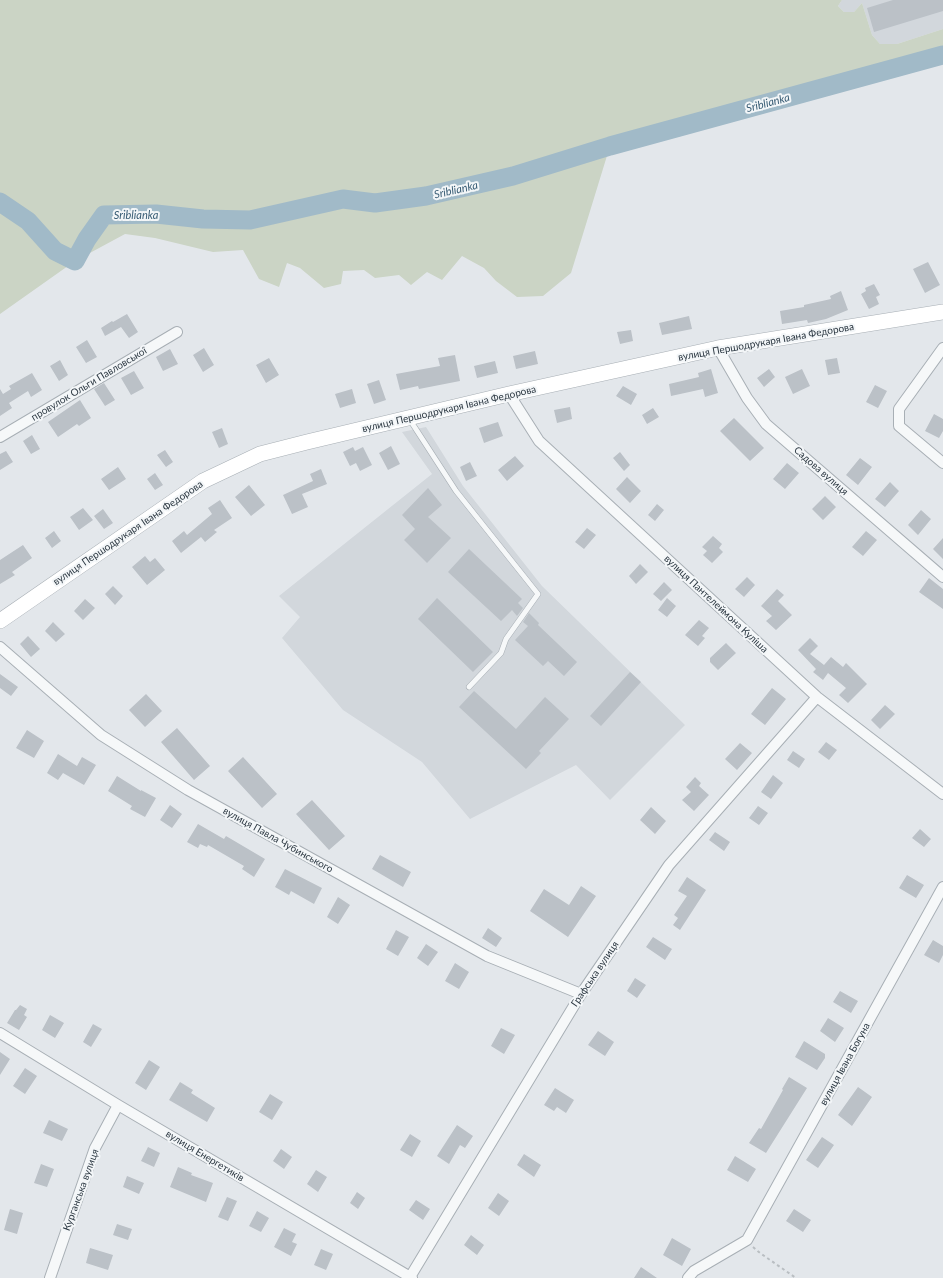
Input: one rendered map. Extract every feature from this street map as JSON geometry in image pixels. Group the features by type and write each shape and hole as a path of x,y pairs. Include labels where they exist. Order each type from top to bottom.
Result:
{"street":[{"name":"вулиця Першодрукаря Івана Федорова","path":"0,621 203,480 260,454 509,394 718,348 943,312"},
{"name":"провулок Ольги Павловської","path":"0,437 177,332"},
{"name":"Садова вулиця","path":"718,348 747,398 766,424 943,577"},
{"path":"943,348 899,409 899,426 943,463"},
{"name":"вулиця Пантелеймона Куліша","path":"509,394 539,441 817,697 943,794"},
{"name":"вулиця Павла Чубинського","path":"0,647 101,735 188,790 487,956 580,994"},
{"name":"Графська вулиця","path":"410,1277 580,994 669,865 817,697"},
{"name":"вулиця Івана Богуна","path":"747,1240 943,887"},
{"name":"вулиця Енергетиків","path":"0,1033 118,1105 410,1277"},
{"name":"Курганська вулиця","path":"50,1278 95,1148 118,1105"},
{"path":"688,1278 694,1271 747,1240"}],"lane":[{"path":"408,418 456,492 538,594 506,639 501,653 469,687"}],"path":[{"path":"747,1240 760,1253 796,1278"}],"shaded area":[{"path":"842,0 943,0 943,29 897,44 880,44 872,35 862,3 854,12 844,12 838,6"},
{"path":"426,427 463,486 542,586 685,725 610,800 576,765 470,819 422,762 343,710 282,638 300,617 279,596 432,474 402,432"}],"green space":[{"path":"0,0 842,0 838,6 844,12 854,12 862,3 872,35 880,44 897,44 943,29 943,49 849,77 799,95 610,146 571,273 543,296 517,297 496,281 484,268 462,256 442,280 427,272 411,285 399,275 375,278 364,270 343,271 341,284 324,288 300,268 287,263 279,287 259,279 243,250 213,252 155,238 125,234 75,261 0,314"}],"building":[{"path":"893,0 943,0 943,11 874,32 867,8"},
{"path":"928,262 940,285 925,293 913,269"},
{"path":"874,284 880,295 876,297 879,304 869,309 861,294 866,291 865,288"},
{"path":"841,291 848,310 826,319 808,323 807,320 782,324 780,311 804,307 804,305 831,299 830,296"},
{"path":"127,314 138,332 129,338 121,327 105,336 101,328"},
{"path":"689,316 692,329 662,335 659,323"},
{"path":"631,330 633,341 620,344 617,332"},
{"path":"87,340 97,357 86,363 76,347"},
{"path":"204,348 214,365 203,372 193,355"},
{"path":"170,349 178,364 163,371 156,357"},
{"path":"535,351 538,364 516,369 513,356"},
{"path":"455,355 460,381 419,389 418,386 400,390 396,374 440,366 438,358"},
{"path":"269,358 279,375 266,383 256,365"},
{"path":"837,358 840,373 828,375 825,360"},
{"path":"60,360 68,375 59,381 50,366"},
{"path":"495,361 498,373 477,378 474,366"},
{"path":"711,369 718,393 705,397 703,389 671,396 669,384 699,377 698,373"},
{"path":"769,369 775,377 764,387 757,378"},
{"path":"802,369 810,386 793,394 785,377"},
{"path":"134,371 144,388 131,395 121,378"},
{"path":"32,373 42,390 31,397 28,391 9,403 12,408 0,416 0,389 3,394 11,389 9,386"},
{"path":"379,380 386,400 374,404 367,384"},
{"path":"104,383 115,400 105,406 94,389"},
{"path":"875,385 887,391 878,408 866,402"},
{"path":"623,386 637,394 631,405 616,396"},
{"path":"352,389 356,403 340,408 335,394"},
{"path":"80,400 91,418 79,426 77,424 58,437 48,422"},
{"path":"570,407 572,419 557,423 554,410"},
{"path":"653,408 659,417 647,424 642,415"},
{"path":"934,414 943,419 943,431 939,438 925,431"},
{"path":"734,418 764,448 750,461 720,431"},
{"path":"498,422 503,436 484,443 479,428"},
{"path":"222,428 228,444 219,448 212,432"},
{"path":"32,435 40,449 31,454 23,441"},
{"path":"391,446 400,464 388,470 379,453"},
{"path":"353,447 355,451 363,447 372,465 360,471 356,463 350,466 343,452"},
{"path":"165,450 173,462 166,467 157,455"},
{"path":"6,451 13,462 0,470 0,454"},
{"path":"620,452 630,465 624,471 613,458"},
{"path":"515,456 524,466 507,481 498,470"},
{"path":"860,458 872,467 858,485 846,475"},
{"path":"470,462 477,476 466,481 460,467"},
{"path":"787,463 799,473 785,489 773,479"},
{"path":"118,467 126,479 109,490 101,479"},
{"path":"321,469 327,484 302,494 308,507 292,514 283,495 313,481 310,474"},
{"path":"155,473 163,485 155,490 147,479"},
{"path":"627,477 641,491 630,503 616,489"},
{"path":"890,482 899,491 885,507 875,499"},
{"path":"249,485 265,505 251,516 235,497"},
{"path":"428,488 442,505 428,517 451,538 427,563 404,540 415,529 402,515"},
{"path":"825,496 836,507 823,520 812,509"},
{"path":"220,500 232,518 214,530 217,532 205,542 201,537 181,553 172,541 184,531 187,535 212,514 208,508"},
{"path":"657,504 664,510 655,521 648,515"},
{"path":"83,508 93,520 79,530 70,517"},
{"path":"103,509 113,523 104,529 94,516"},
{"path":"921,510 931,519 918,535 908,525"},
{"path":"587,528 596,535 584,549 575,542"},
{"path":"54,531 61,541 52,548 45,538"},
{"path":"866,531 877,540 863,556 852,547"},
{"path":"713,536 722,544 719,548 723,552 712,563 703,555 707,551 702,547"},
{"path":"943,538 943,559 933,549"},
{"path":"23,545 32,558 12,572 15,575 0,584 0,560"},
{"path":"469,549 522,599 518,603 523,608 517,616 512,610 501,621 448,572"},
{"path":"145,556 150,562 155,558 165,570 147,585 132,567"},
{"path":"640,564 648,572 636,584 629,576"},
{"path":"747,577 755,585 744,597 735,589"},
{"path":"929,578 943,589 943,609 919,592"},
{"path":"664,582 672,590 661,601 653,594"},
{"path":"113,586 123,596 115,605 105,594"},
{"path":"777,589 784,595 778,601 792,615 776,630 766,621 772,616 761,606"},
{"path":"437,598 493,652 473,672 418,619"},
{"path":"667,598 676,606 667,617 658,610"},
{"path":"85,599 95,608 83,620 74,611"},
{"path":"529,613 539,623 538,625 577,662 564,676 548,661 543,666 515,640 528,626 523,622"},
{"path":"699,620 709,628 702,636 705,638 698,646 685,635"},
{"path":"53,622 65,634 56,642 45,631"},
{"path":"28,636 40,649 31,657 20,644"},
{"path":"810,638 818,646 810,654 824,665 831,657 843,667 846,663 867,684 848,703 839,695 846,688 828,673 823,680 813,672 816,669 798,650"},
{"path":"726,643 736,653 718,670 710,662 710,658"},
{"path":"630,672 641,682 601,726 590,716"},
{"path":"0,674 18,687 11,696 0,688"},
{"path":"772,688 786,699 765,725 751,714"},
{"path":"474,691 516,729 545,697 569,719 539,751 541,753 526,769 459,707"},
{"path":"146,694 162,711 145,727 129,710"},
{"path":"885,705 895,714 880,729 871,720"},
{"path":"177,728 210,766 194,780 161,742"},
{"path":"27,730 44,741 34,758 16,748"},
{"path":"826,742 837,750 829,760 818,752"},
{"path":"740,743 752,753 737,770 725,759"},
{"path":"793,751 805,759 799,768 787,760"},
{"path":"58,754 77,766 82,757 96,765 84,785 63,773 58,780 47,773"},
{"path":"243,757 277,794 262,808 228,771"},
{"path":"773,775 783,783 771,799 761,792"},
{"path":"117,776 141,791 156,798 145,817 130,809 132,806 108,791"},
{"path":"695,777 701,783 699,786 709,795 694,811 682,800 691,792 686,787"},
{"path":"312,800 345,836 329,850 296,814"},
{"path":"170,805 182,814 172,828 160,820"},
{"path":"758,806 768,813 759,825 749,818"},
{"path":"651,807 666,821 655,834 640,820"},
{"path":"198,824 224,839 226,836 265,859 254,877 242,869 244,866 208,845 207,847 200,844 198,848 187,842"},
{"path":"920,829 931,839 924,847 912,838"},
{"path":"715,832 730,842 724,851 709,840"},
{"path":"380,855 411,872 403,887 372,869"},
{"path":"285,869 322,888 314,904 291,891 289,895 275,887"},
{"path":"907,875 924,885 916,898 899,888"},
{"path":"687,877 706,890 680,930 673,925 678,918 674,915 687,896 678,891"},
{"path":"581,886 596,896 568,937 530,911 544,889 569,905"},
{"path":"338,897 350,905 338,924 327,917"},
{"path":"488,928 502,938 496,947 482,938"},
{"path":"396,930 409,937 398,956 386,949"},
{"path":"653,937 672,949 665,960 646,947"},
{"path":"933,940 943,946 943,955 939,963 924,955"},
{"path":"426,944 438,952 428,966 417,958"},
{"path":"455,963 469,972 459,989 445,981"},
{"path":"635,978 646,985 637,998 627,991"},
{"path":"840,991 858,1001 851,1013 833,1002"},
{"path":"20,1005 27,1009 24,1015 27,1017 19,1030 7,1023"},
{"path":"50,1015 64,1023 55,1038 42,1030"},
{"path":"828,1018 844,1028 835,1042 820,1031"},
{"path":"93,1024 102,1029 91,1047 83,1042"},
{"path":"501,1028 515,1035 504,1054 491,1046"},
{"path":"598,1031 614,1042 605,1056 588,1045"},
{"path":"804,1041 825,1054 825,1058 817,1070 795,1057"},
{"path":"0,1052 10,1059 0,1075"},
{"path":"149,1060 160,1067 146,1090 135,1083"},
{"path":"25,1068 37,1076 25,1094 13,1086"},
{"path":"789,1077 807,1088 766,1153 749,1143 759,1128 761,1129"},
{"path":"180,1082 193,1090 191,1093 215,1108 207,1122 169,1100"},
{"path":"858,1087 872,1097 852,1126 838,1115"},
{"path":"555,1088 574,1100 566,1113 557,1107 554,1111 544,1105"},
{"path":"270,1094 283,1102 272,1120 259,1112"},
{"path":"49,1120 68,1129 62,1141 43,1133"},
{"path":"457,1125 473,1136 465,1148 460,1145 449,1164 437,1156"},
{"path":"410,1134 421,1141 412,1157 400,1150"},
{"path":"822,1137 834,1145 818,1168 806,1160"},
{"path":"148,1147 160,1153 154,1167 141,1161"},
{"path":"281,1149 292,1157 284,1169 273,1161"},
{"path":"524,1154 541,1165 534,1177 517,1165"},
{"path":"735,1156 756,1169 748,1182 727,1170"},
{"path":"41,1164 54,1169 47,1187 34,1183"},
{"path":"178,1167 192,1173 191,1175 213,1183 206,1202 170,1187"},
{"path":"316,1170 327,1177 318,1192 307,1184"},
{"path":"127,1176 144,1183 139,1194 123,1187"},
{"path":"357,1192 365,1198 358,1209 350,1203"},
{"path":"498,1193 509,1201 499,1216 488,1208"},
{"path":"227,1197 237,1201 228,1221 218,1217"},
{"path":"416,1200 430,1209 423,1220 409,1210"},
{"path":"10,1209 23,1213 17,1234 4,1230"},
{"path":"794,1209 811,1220 803,1232 786,1221"},
{"path":"257,1211 269,1218 261,1232 249,1226"},
{"path":"117,1224 132,1229 128,1240 113,1235"},
{"path":"284,1228 296,1234 292,1242 297,1244 291,1256 274,1247"},
{"path":"471,1235 484,1245 477,1255 464,1245"},
{"path":"672,1238 691,1249 682,1266 663,1255"},
{"path":"90,1248 113,1255 108,1270 86,1263"},
{"path":"321,1249 333,1254 326,1270 314,1265"},
{"path":"641,1267 657,1278 634,1278"}],"waterway":[{"name":"Sriblianka","path":"0,202 28,221 55,251 75,261 87,239 104,215 156,214 203,219 250,220 343,199 375,203 426,196 513,176 610,146 943,55"}]}
